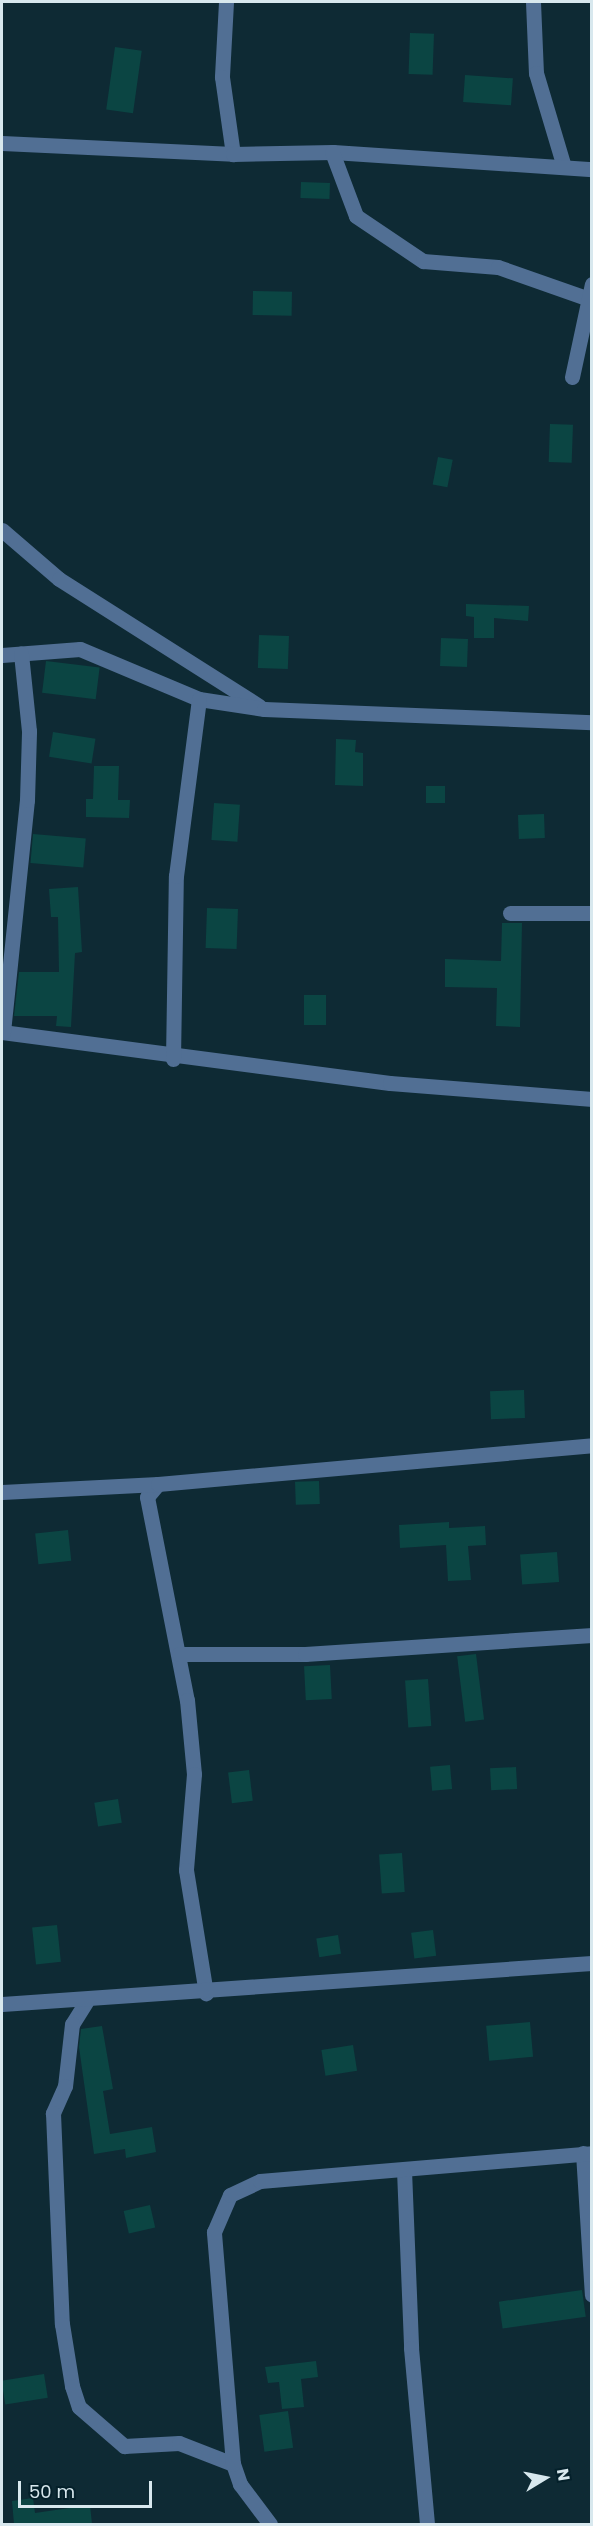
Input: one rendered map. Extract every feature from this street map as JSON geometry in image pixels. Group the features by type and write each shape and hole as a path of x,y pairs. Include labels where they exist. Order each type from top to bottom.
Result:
{"street":[{"path":"226,2 222,77 233,154"},
{"path":"533,2 536,73 564,167"},
{"path":"2,143 233,154 332,152 591,169"},
{"path":"332,152 356,216 423,261 498,267 590,294 572,376"},
{"path":"2,530 60,579 264,709"},
{"path":"2,655 80,649 199,699 264,709 591,722"},
{"path":"21,653 29,731 27,800 2,1032 173,1059 591,1099"},
{"path":"173,1059 176,876 199,699"},
{"path":"510,913 591,913"},
{"path":"2,1492 158,1484 591,1445"},
{"path":"158,1484 147,1497 178,1654 194,1774 186,1870 206,1993"},
{"path":"178,1654 304,1654 591,1635"},
{"path":"2,2004 86,2002 591,1963"},
{"path":"86,2002 72,2024 66,2086 53,2113 62,2324 72,2386 79,2407 124,2446 178,2443 233,2464"},
{"path":"270,2524 240,2484 233,2464 214,2232 220,2210 241,2186 260,2181 587,2153 591,2295"},
{"path":"404,2170 411,2348 427,2524"}],"building":[{"path":"410,33 434,34 433,75 409,74"},
{"path":"115,47 142,51 133,113 106,109"},
{"path":"465,75 513,78 511,105 463,102"},
{"path":"301,182 330,183 329,199 300,198"},
{"path":"253,291 292,292 292,316 253,315"},
{"path":"550,424 573,425 572,463 549,462"},
{"path":"438,457 453,460 447,487 433,484"},
{"path":"466,604 529,606 528,621 494,618 494,638 474,638 474,617 466,616"},
{"path":"259,635 289,636 288,669 258,668"},
{"path":"441,638 468,639 467,667 440,666"},
{"path":"46,661 100,668 96,699 42,693"},
{"path":"53,732 95,739 92,763 49,757"},
{"path":"336,739 356,740 355,752 363,753 363,786 335,785"},
{"path":"94,766 119,766 118,800 130,800 129,818 86,817 86,799 93,799"},
{"path":"426,786 445,786 445,803 426,803"},
{"path":"214,803 240,805 237,842 211,840"},
{"path":"544,814 545,838 519,839 518,815"},
{"path":"33,834 86,839 83,868 30,863"},
{"path":"78,887 82,952 75,953 71,1027 56,1026 57,1016 14,1016 19,972 59,972 58,917 51,917 49,889"},
{"path":"207,908 238,909 237,949 206,948"},
{"path":"502,923 522,923 520,1027 496,1026 497,988 445,987 445,959 501,961"},
{"path":"304,995 326,995 326,1025 304,1025"},
{"path":"524,1390 525,1418 491,1419 490,1391"},
{"path":"319,1481 320,1504 296,1505 295,1482"},
{"path":"449,1522 449,1528 485,1526 486,1545 468,1546 471,1580 448,1581 446,1545 400,1548 399,1525"},
{"path":"68,1530 71,1561 38,1564 35,1533"},
{"path":"557,1552 559,1582 522,1585 520,1555"},
{"path":"476,1654 484,1720 465,1722 457,1656"},
{"path":"330,1665 332,1699 306,1700 304,1666"},
{"path":"428,1679 431,1726 408,1727 405,1681"},
{"path":"450,1765 452,1789 432,1791 430,1767"},
{"path":"516,1767 517,1789 491,1790 490,1768"},
{"path":"249,1770 253,1801 232,1803 228,1773"},
{"path":"118,1799 122,1823 98,1826 94,1803"},
{"path":"402,1853 405,1892 382,1894 379,1855"},
{"path":"57,1925 61,1962 36,1964 32,1928"},
{"path":"433,1930 436,1956 414,1958 411,1933"},
{"path":"338,1935 341,1954 319,1957 316,1938"},
{"path":"530,2022 533,2057 489,2061 486,2026"},
{"path":"102,2026 113,2089 103,2091 110,2134 152,2127 156,2152 126,2158 125,2149 94,2154 79,2047 81,2029"},
{"path":"353,2045 357,2071 325,2076 321,2050"},
{"path":"150,2205 155,2227 129,2233 124,2211"},
{"path":"582,2290 586,2317 503,2328 499,2302"},
{"path":"316,2361 318,2377 301,2379 304,2407 282,2409 279,2382 268,2383 265,2367"},
{"path":"44,2374 48,2398 5,2404 2,2381"},
{"path":"288,2411 293,2448 264,2452 259,2415"},
{"path":"33,2498 35,2513 90,2505 92,2524 14,2524 12,2501"}]}
